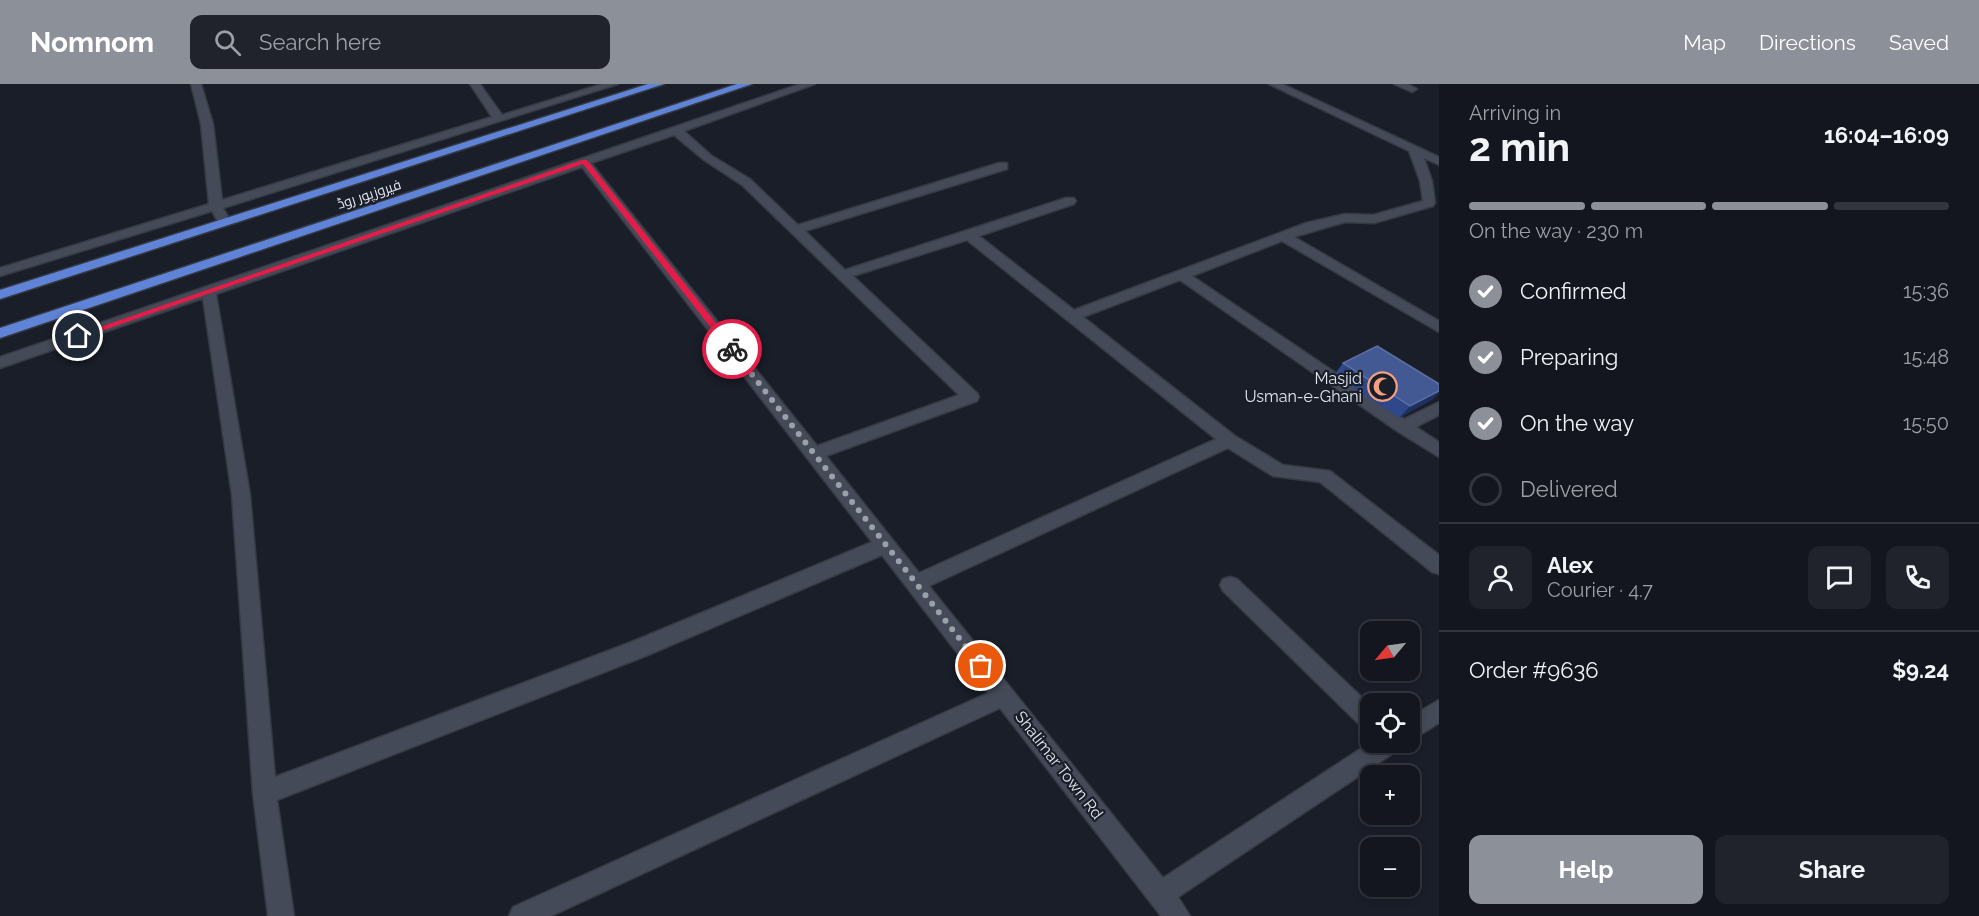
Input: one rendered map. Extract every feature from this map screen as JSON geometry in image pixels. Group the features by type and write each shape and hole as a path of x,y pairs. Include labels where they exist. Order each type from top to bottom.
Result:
{"highway":[{"name":"فیروزپور روڈ","path":"0,295 659,84"},
{"name":"فیروزپور روڈ","path":"0,333 747,84"}],"street":[{"path":"196,84 207,124 216,207 224,222"},
{"path":"475,84 499,119"},
{"path":"0,272 613,84"},
{"path":"0,363 209,293 810,84"},
{"path":"1274,84 1439,162"},
{"path":"1399,84 1412,89"},
{"path":"676,130 708,158 746,182 971,397 814,454"},
{"path":"1072,316 1334,220 1374,219 1429,203 1425,170 1414,149"},
{"name":"Shalimar Town Rd","path":"584,162 1177,916"},
{"path":"796,230 1003,166"},
{"path":"843,275 1070,201"},
{"path":"969,235 1229,440 1279,471 1324,476 1439,566"},
{"path":"1284,237 1439,327"},
{"path":"1182,275 1439,451"},
{"path":"209,293 242,495 265,793 281,916"},
{"path":"1404,427 1439,408"},
{"path":"916,584 1229,440"},
{"path":"265,793 641,648 885,545"},
{"path":"1230,585 1360,710"},
{"path":"522,916 1004,696"},
{"path":"1420,722 1439,710"},
{"path":"1160,895 1373,753"}],"building":[{"path":"1377,346 1439,384 1439,391 1410,406 1343,363"}],"way so far":[{"path":"732,349 981,666"}],"place":[{"name":"Masjid Usman-e-Ghani","path":"1383,387"}],"route":[{"path":"78,336 209,293 584,162 732,349"}]}
